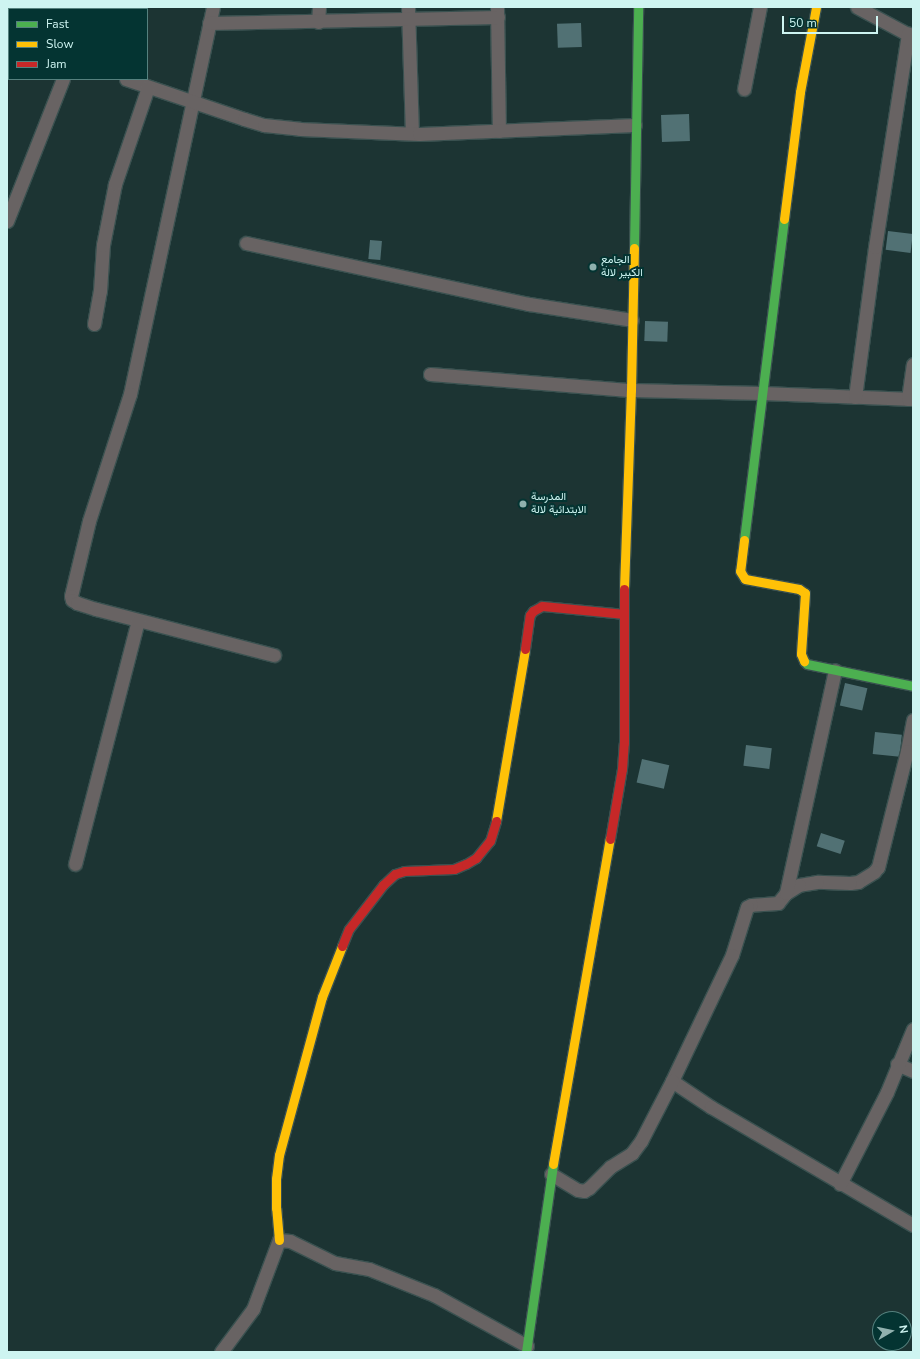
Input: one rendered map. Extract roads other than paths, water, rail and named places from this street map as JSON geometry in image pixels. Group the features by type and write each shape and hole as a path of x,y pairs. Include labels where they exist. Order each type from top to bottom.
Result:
{"street":[{"path":"213,7 130,394 89,521 71,596 72,600 77,603 138,621 196,633 274,655"},
{"path":"318,22 319,7"},
{"path":"279,1240 290,1241 335,1262 369,1270 434,1295 527,1349 551,1174 622,769 624,743 623,614 631,390 638,7"},
{"path":"744,89 760,7"},
{"path":"816,7 800,92 740,571 745,579 803,591 806,598 802,658 807,664 913,686"},
{"path":"855,397 875,247 911,35 857,7"},
{"path":"209,24 318,22 408,13 498,12 499,131"},
{"path":"408,13 412,133"},
{"path":"7,221 11,197 63,80"},
{"path":"129,80 264,125 300,129 412,133 635,126"},
{"path":"94,324 100,290 103,245 115,184 148,87"},
{"path":"246,243 529,304 632,320"},
{"path":"430,374 631,390 762,393 911,399 913,364"},
{"path":"221,1352 253,1309 279,1240 276,1208 276,1179 279,1155 322,997 349,929 383,884 395,874 418,870 454,869 476,858 490,841 497,819 530,615 533,611 542,606 623,614"},
{"path":"75,864 138,621"},
{"path":"786,893 835,670"},
{"path":"551,1174 578,1190 584,1191 619,1160 632,1153 641,1141 672,1081 732,955 747,907 751,905 778,903 786,893 798,885 817,882 858,882 874,872 878,867 904,765 913,720"},
{"path":"840,1184 874,1118 913,1029"},
{"path":"897,1064 913,1072"},
{"path":"672,1081 711,1107 840,1184 913,1225"}],"place":[{"name":"الجامع الكبير لالة","path":"593,267"},
{"name":"المدرسة الابتدائية لالة","path":"523,504"}]}
